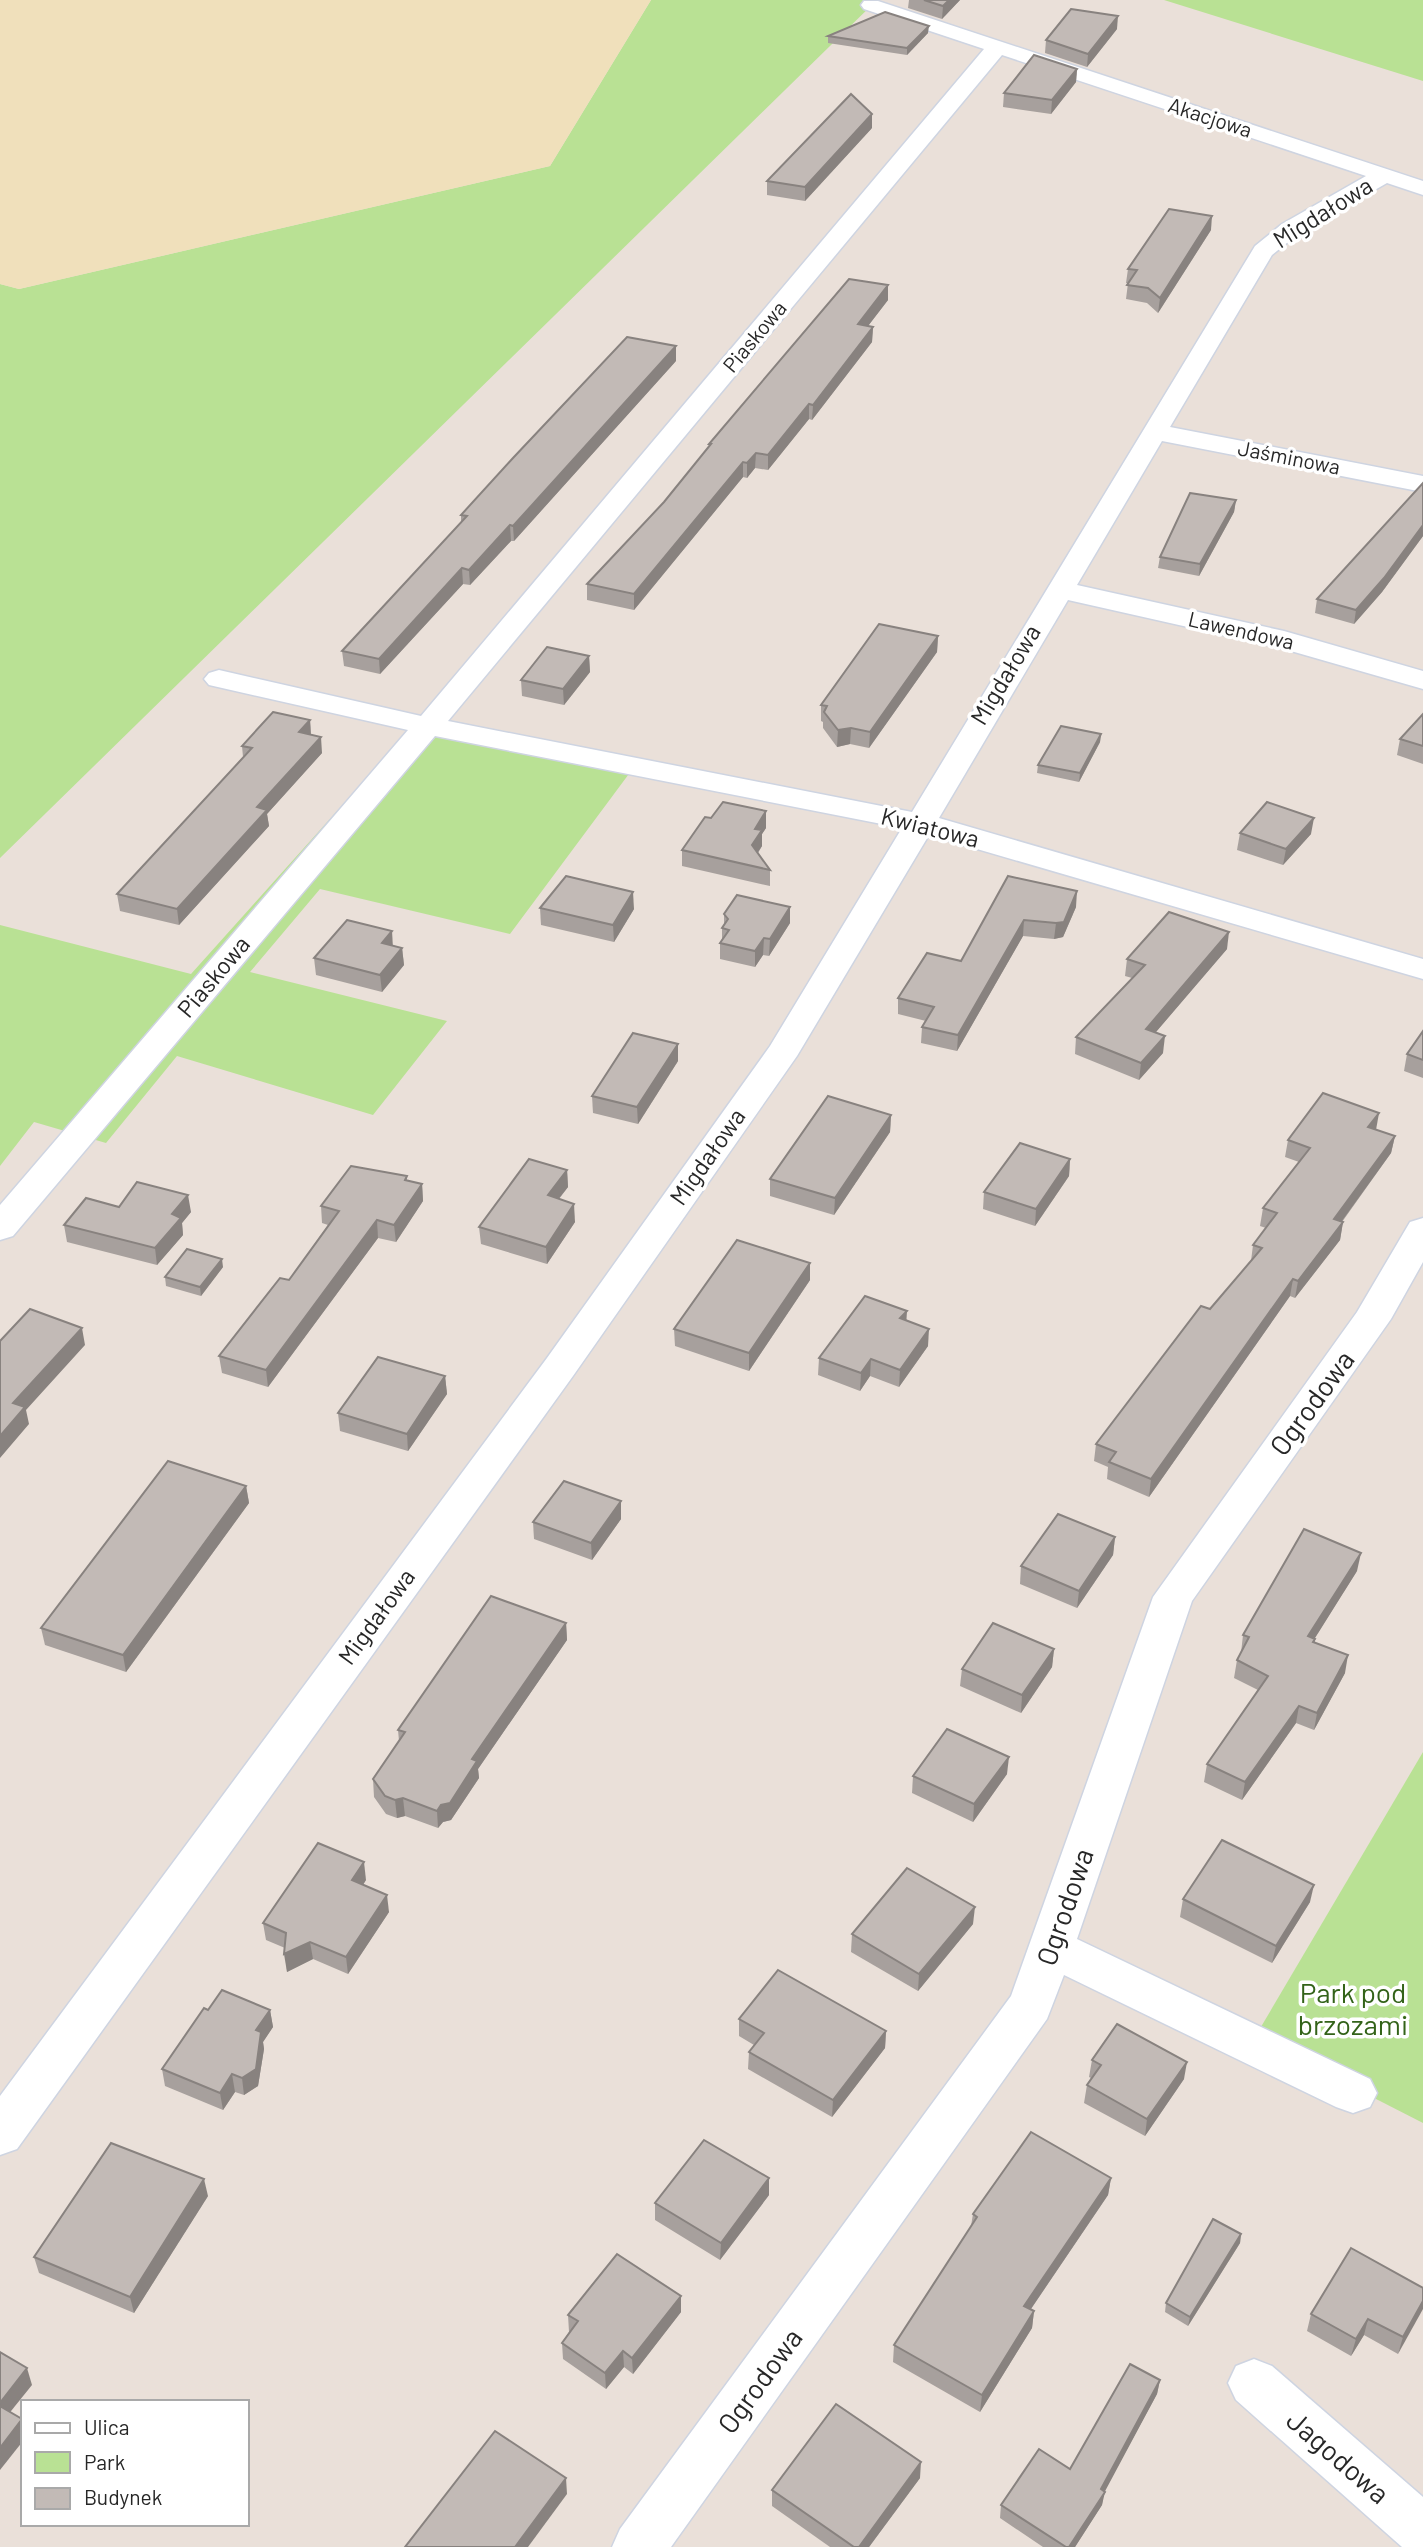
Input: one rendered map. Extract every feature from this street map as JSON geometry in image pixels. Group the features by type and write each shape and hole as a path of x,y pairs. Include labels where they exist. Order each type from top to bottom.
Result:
{"street":[{"path":"872,5 996,49"},
{"name":"Akacjowa","path":"996,49 1423,188"},
{"name":"Piaskowa","path":"0,1228 428,726 996,49"},
{"name":"Migdałowa","path":"0,2134 560,1367 783,1051 1263,251 1290,229 1385,175"},
{"name":"Jaśminowa","path":"1155,432 1423,484"},
{"name":"Lawendowa","path":"1058,589 1284,640 1423,680"},
{"path":"219,679 428,726"},
{"name":"Kwiatowa","path":"428,726 918,822 1423,970"},
{"name":"Ogrodowa","path":"639,2547 1031,2006 1173,1597 1372,1319 1410,1280 1423,1230"},
{"path":"1050,1947 1353,2093"},
{"name":"Jagodowa","path":"1254,2383 1423,2531"}],"green space":[{"path":"651,0 877,0 0,858 0,284 19,289 550,166"},
{"path":"1164,0 1423,0 1423,81"},
{"path":"423,715 640,759 510,934 320,889 250,972 447,1021 373,1115 177,1056 106,1143 34,1122 0,1166 0,925 191,974"},
{"name":"Park pod brzozami","path":"1423,1752 1423,2123 1255,2037"}],"sand":[{"path":"0,0 651,0 550,166 19,289 0,284"}],"building":[{"path":"924,0 949,0 943,6"},
{"path":"1071,9 1118,16 1088,54 1046,40"},
{"path":"885,12 929,26 907,48 828,36"},
{"path":"1034,55 1077,69 1052,100 1004,93"},
{"path":"851,94 872,114 805,187 767,181"},
{"path":"1169,209 1212,216 1160,298 1148,288 1127,285 1137,270 1128,269"},
{"path":"849,279 888,285 858,324 873,327 813,405 809,404 768,455 756,453 747,463 743,462 634,594 587,584 664,502 709,444"},
{"path":"627,337 676,346 513,526 510,525 469,570 462,568 379,659 342,651 467,516 461,515"},
{"path":"1423,483 1423,525 1384,578 1356,610 1317,599"},
{"path":"1190,493 1236,500 1200,564 1160,557"},
{"path":"879,624 938,636 870,732 851,728 838,730 824,712 827,706 821,705"},
{"path":"547,647 589,656 563,689 521,680"},
{"path":"273,712 310,720 299,732 321,737 257,807 267,810 177,909 117,894 252,748 242,746"},
{"path":"1423,714 1423,746 1400,739"},
{"path":"1061,726 1101,734 1080,773 1038,765"},
{"path":"723,802 766,811 755,829 762,830 752,845 770,870 682,850 705,817 711,818"},
{"path":"1267,802 1314,818 1286,849 1240,833"},
{"path":"566,876 633,892 613,925 540,908"},
{"path":"1008,876 1077,891 1064,922 1024,920 958,1035 922,1027 934,1007 898,998 927,953 961,961"},
{"path":"737,895 790,907 770,939 764,938 755,951 720,943 729,930 722,928 728,919 724,914"},
{"path":"1169,912 1229,932 1146,1029 1165,1036 1141,1063 1076,1037 1145,965 1127,959"},
{"path":"347,920 392,931 382,943 402,948 380,975 314,958"},
{"path":"1423,1031 1423,1060 1407,1054"},
{"path":"633,1033 678,1044 637,1107 592,1096"},
{"path":"1323,1093 1379,1113 1368,1127 1395,1136 1334,1219 1343,1222 1298,1281 1293,1279 1151,1479 1109,1462 1116,1452 1096,1444 1201,1306 1210,1309 1262,1248 1253,1245 1277,1213 1263,1208 1310,1148 1288,1140"},
{"path":"828,1096 891,1115 835,1198 770,1179"},
{"path":"1020,1143 1070,1159 1036,1209 984,1192"},
{"path":"529,1159 567,1170 548,1195 574,1204 546,1247 479,1227"},
{"path":"351,1166 407,1176 405,1180 422,1184 394,1225 377,1220 266,1370 219,1356 280,1278 289,1280 339,1211 321,1206"},
{"path":"137,1182 188,1195 172,1214 181,1218 155,1248 64,1225 86,1198 119,1207"},
{"path":"737,1240 810,1263 749,1353 674,1329"},
{"path":"187,1249 222,1259 200,1287 165,1277"},
{"path":"865,1296 907,1311 900,1318 929,1329 900,1370 871,1359 861,1373 819,1358"},
{"path":"30,1309 82,1328 13,1403 25,1407 0,1436 0,1341"},
{"path":"378,1357 445,1376 407,1434 338,1413"},
{"path":"168,1461 246,1486 123,1655 41,1628"},
{"path":"564,1481 621,1501 591,1543 533,1522"},
{"path":"1058,1514 1115,1537 1079,1591 1021,1566"},
{"path":"1304,1529 1361,1553 1308,1636 1315,1639 1313,1642 1348,1655 1317,1713 1299,1706 1245,1782 1207,1764 1268,1676 1237,1660 1249,1637 1243,1635"},
{"path":"491,1596 566,1623 472,1759 477,1761 450,1803 441,1805 437,1811 403,1798 395,1800 385,1796 373,1779 405,1732 398,1730"},
{"path":"993,1623 1054,1649 1022,1695 962,1669"},
{"path":"947,1729 1009,1757 974,1804 913,1776"},
{"path":"1222,1840 1314,1885 1276,1946 1183,1899"},
{"path":"318,1843 364,1862 352,1880 387,1895 346,1957 310,1942 284,1954 286,1933 263,1923"},
{"path":"907,1868 975,1907 919,1974 852,1934"},
{"path":"778,1970 886,2031 833,2100 749,2052 764,2033 739,2019"},
{"path":"222,1990 270,2010 256,2030 261,2032 256,2069 242,2078 232,2074 220,2093 162,2069 204,2008 208,2010"},
{"path":"1117,2024 1187,2062 1147,2119 1087,2085 1101,2065 1092,2060"},
{"path":"1031,2132 1111,2178 1024,2306 1034,2311 982,2395 894,2345 977,2217 973,2214"},
{"path":"704,2140 769,2178 721,2243 655,2203"},
{"path":"111,2143 204,2179 130,2297 34,2257"},
{"path":"1213,2219 1241,2234 1190,2317 1166,2303"},
{"path":"1351,2248 1423,2288 1423,2301 1403,2337 1368,2319 1356,2339 1311,2314"},
{"path":"617,2254 681,2296 632,2358 623,2351 605,2373 562,2343 578,2321 568,2315"},
{"path":"0,2352 27,2368 0,2403"},
{"path":"1130,2364 1160,2380 1101,2489 1105,2492 1069,2547 1066,2547 1001,2505 1039,2449 1070,2469"},
{"path":"836,2404 921,2462 859,2547 854,2547 772,2490"},
{"path":"0,2406 21,2420 0,2448"},
{"path":"495,2431 566,2478 515,2547 405,2547"}]}
